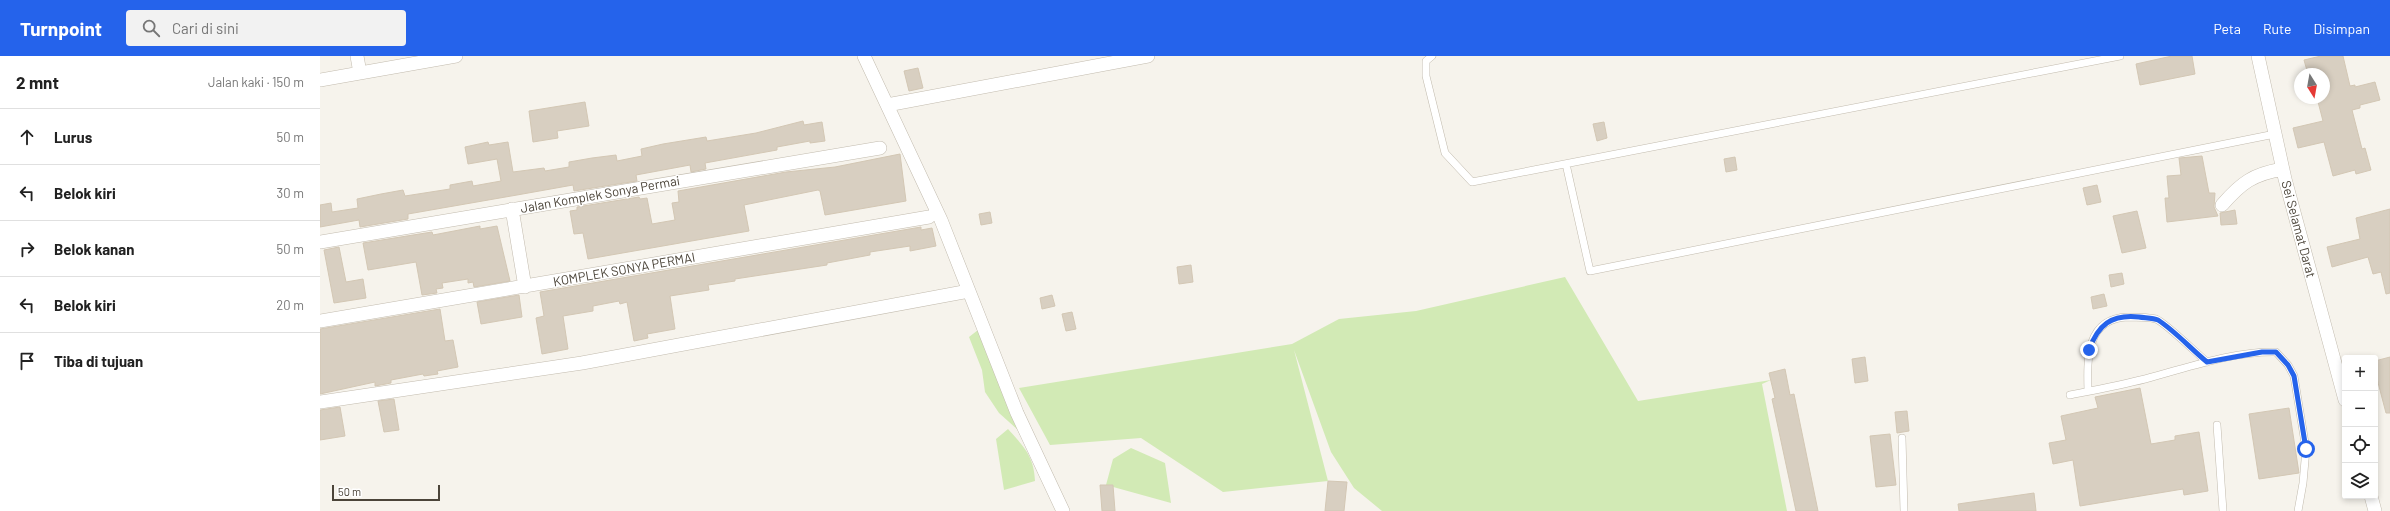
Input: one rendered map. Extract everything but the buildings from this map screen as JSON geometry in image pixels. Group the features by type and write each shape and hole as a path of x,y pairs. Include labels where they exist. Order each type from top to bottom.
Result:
{"street":[{"path":"357,56 360,73"},
{"path":"320,80 456,56"},
{"path":"864,56 938,213 1017,413 1063,511"},
{"path":"887,105 1148,56"},
{"name":"Sei Selamat Darat","path":"2258,56 2275,134 2278,170 2342,391"},
{"name":"Jalan Komplek Sonya Permai","path":"320,242 880,148"},
{"path":"2222,205 2241,184 2253,176 2278,170"},
{"path":"512,209 525,286"},
{"name":"KOMPLEK SONYA PERMAI","path":"320,321 929,217"},
{"path":"320,402 582,363 969,291"},
{"path":"2372,499 2375,511"}],"lane":[{"path":"1432,56 1426,61 1426,76 1445,153 1472,182 2120,56"},
{"path":"1566,164 1590,271 2275,134"},
{"path":"2088,391 2087,361 2092,340 2098,330 2109,320 2121,317 2157,320 2207,362"},
{"path":"2070,395 2136,381 2207,362 2262,352 2276,352 2288,365 2294,376 2306,449 2303,483 2298,511"},
{"path":"2217,425 2223,511"},
{"path":"1902,438 1904,511"}],"green space":[{"path":"1565,277 1638,401 1771,380 1762,384 1787,511 1382,511 1354,488 1331,452 1294,350 1328,481 1223,492 1141,438 1050,445 1019,388 1292,344 1339,319 1416,311"},
{"path":"978,330 1018,430 999,413 985,392 982,370 969,337"},
{"path":"1008,429 1027,452 1033,465 1035,481 1004,490 996,439"},
{"path":"1131,448 1165,463 1171,503 1106,485 1113,459"}],"route":[{"path":"2089,350 2092,340 2098,330 2109,320 2121,317 2136,317 2157,320 2207,362 2262,352 2276,352 2288,365 2294,376 2306,449"}]}
